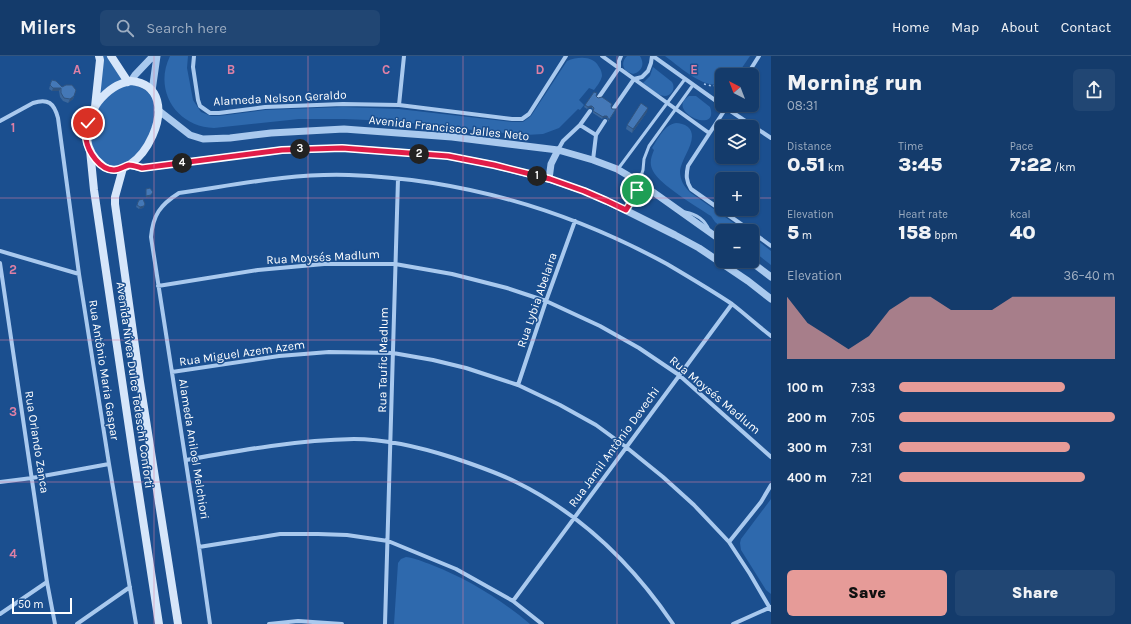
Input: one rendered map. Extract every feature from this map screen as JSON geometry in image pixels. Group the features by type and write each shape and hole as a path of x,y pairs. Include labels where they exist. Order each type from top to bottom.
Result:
{"main road":[{"path":"95,108 100,60 99,56"},
{"path":"111,56 129,82"},
{"path":"129,82 138,82 152,91 156,99 158,110 155,130 149,143 140,155 126,166 114,170 103,166 96,158 90,150 86,134 88,123 95,108 102,98 110,90 121,84 129,82"},
{"name":"Avenida Nívea Dulce Tedeschi Conforti","path":"90,150 94,190 125,400 160,624"},
{"name":"Avenida Nívea Dulce Tedeschi Conforti","path":"126,166 115,197 115,204 140,382 178,624"}],"street":[{"path":"129,82 153,56"},
{"path":"152,91 157,56"},
{"name":"Alameda Nelson Geraldo","path":"194,56 193,67 198,100 200,106 210,113 265,107 343,104 399,106 512,119 522,119 529,114 566,56"},
{"path":"399,106 404,56"},
{"path":"602,56 709,132"},
{"path":"599,97 619,68 621,56"},
{"path":"614,108 634,79 642,76 648,71 652,56 715,99"},
{"path":"752,68 760,56"},
{"name":"Rua Antônio Maria Gaspar","path":"0,121 38,101 50,102 54,106 58,118 79,274 136,624"},
{"name":"Avenida Francisco Jalles Neto","path":"158,110 190,134 203,139 344,129 452,137 558,150 593,160 617,169 639,182 715,236"},
{"path":"550,179 551,164 558,150 590,111"},
{"path":"723,112 688,166 686,178 687,183 691,188 741,224"},
{"path":"734,112 771,138"},
{"path":"593,160 596,135 605,121"},
{"path":"580,125 596,135"},
{"path":"126,166 142,168 282,150 342,148 448,156 494,165 550,179 584,191 626,210 699,248 748,281 771,299"},
{"name":"Alameda Aniloel Melchiori","path":"210,624 200,547 151,237 155,217 161,207 169,199 179,193 296,176 348,175 398,179"},
{"path":"398,179 450,186 492,194 575,221 648,254 687,276 732,304 771,336"},
{"name":"Rua Taufic Madlum","path":"385,624 398,179"},
{"path":"626,210 634,197 639,182"},
{"name":"Rua Lybia Abelaira","path":"518,385 575,221"},
{"path":"759,237 771,246"},
{"path":"0,251 79,274"},
{"name":"Rua Orlando Zanca","path":"0,263 55,624"},
{"name":"Rua Moysés Madlum","path":"158,286 258,270 324,264 395,264 452,274 507,288 546,301 639,348 679,375 771,457"},
{"path":"759,268 771,277"},
{"path":"0,300 5,302"},
{"name":"Rua Jamil Antônio Devechi","path":"513,601 732,304"},
{"name":"Rua Miguel Azem Azem","path":"172,372 279,356 329,352 393,352 466,368 518,385 560,405 596,426 626,447 663,477 694,505 729,542 771,608"},
{"path":"186,460 266,446 311,441 355,439 391,442 437,452 478,466 522,485 546,498 574,518 599,538 628,566 655,598 674,624"},
{"path":"0,482 32,478 109,464"},
{"path":"729,542 761,502 771,485"},
{"path":"200,547 280,534 347,535 388,541 456,569 513,601 542,624"},
{"path":"0,614 48,582"},
{"path":"77,624 130,587"},
{"path":"733,624 771,608"},
{"path":"270,624 298,621 342,624"}],"lane":[{"path":"617,169 685,79"},
{"path":"639,182 643,170 644,159 649,146 693,85"}],"path":[{"path":"698,81 715,86"}],"shaded area":[{"path":"102,56 109,56 125,81 98,101"},
{"path":"170,56 188,56 187,68 193,100 201,112 211,116 265,110 343,107 399,109 523,122 531,116 567,61 576,58 590,59 597,63 602,76 600,82 594,90 589,88 579,100 584,105 580,110 578,109 559,128 543,134 526,135 392,121 344,119 299,119 214,128 201,126 189,121 179,114 172,105 164,82 165,69"},
{"path":"627,56 640,56 642,59 642,67 636,73 633,74 626,71 623,64"},
{"path":"665,56 750,56 742,68 715,68 715,85 700,80"},
{"path":"653,67 673,83 674,87 669,95 665,96 657,94 643,83 650,76"},
{"path":"131,84 140,87 152,96 155,108 153,122 141,149 131,160 120,166 109,165 98,157 90,143 91,122 98,108 109,95 117,89"},
{"path":"689,96 696,96 710,107 711,115 707,120 694,118 687,114 683,108 683,102"},
{"path":"672,124 682,124 688,127 692,137 680,171 684,186 691,193 715,210 715,216 724,216 735,224 717,224 711,216 670,189 653,171 651,160 654,150 652,148 665,129"},
{"path":"759,242 771,251 771,265 759,256"},
{"path":"771,499 771,594 766,590 741,550 740,543 741,539"},
{"path":"406,557 432,565 471,583 507,606 530,624 394,624 398,563 401,559"}],"building":[{"path":"52,80 56,81 62,87 72,85 76,90 74,96 70,99 64,98 61,93 61,88 53,88 50,85"},
{"path":"594,92 597,93 596,96 598,98 602,97 612,104 612,109 616,109 609,120 607,116 603,117 593,111 594,108 592,106 588,107 585,105"},
{"path":"641,103 648,108 633,129 627,125"},
{"path":"150,188 153,192 151,195 146,196 146,189"},
{"path":"143,199 145,204 144,206 140,207 137,205 138,202 139,200"}],"route":[{"path":"88,123 86,140 90,150 103,166 114,170 129,165 142,168 282,150 342,148 448,156 494,165 550,179 584,191 626,210 637,190"}]}
